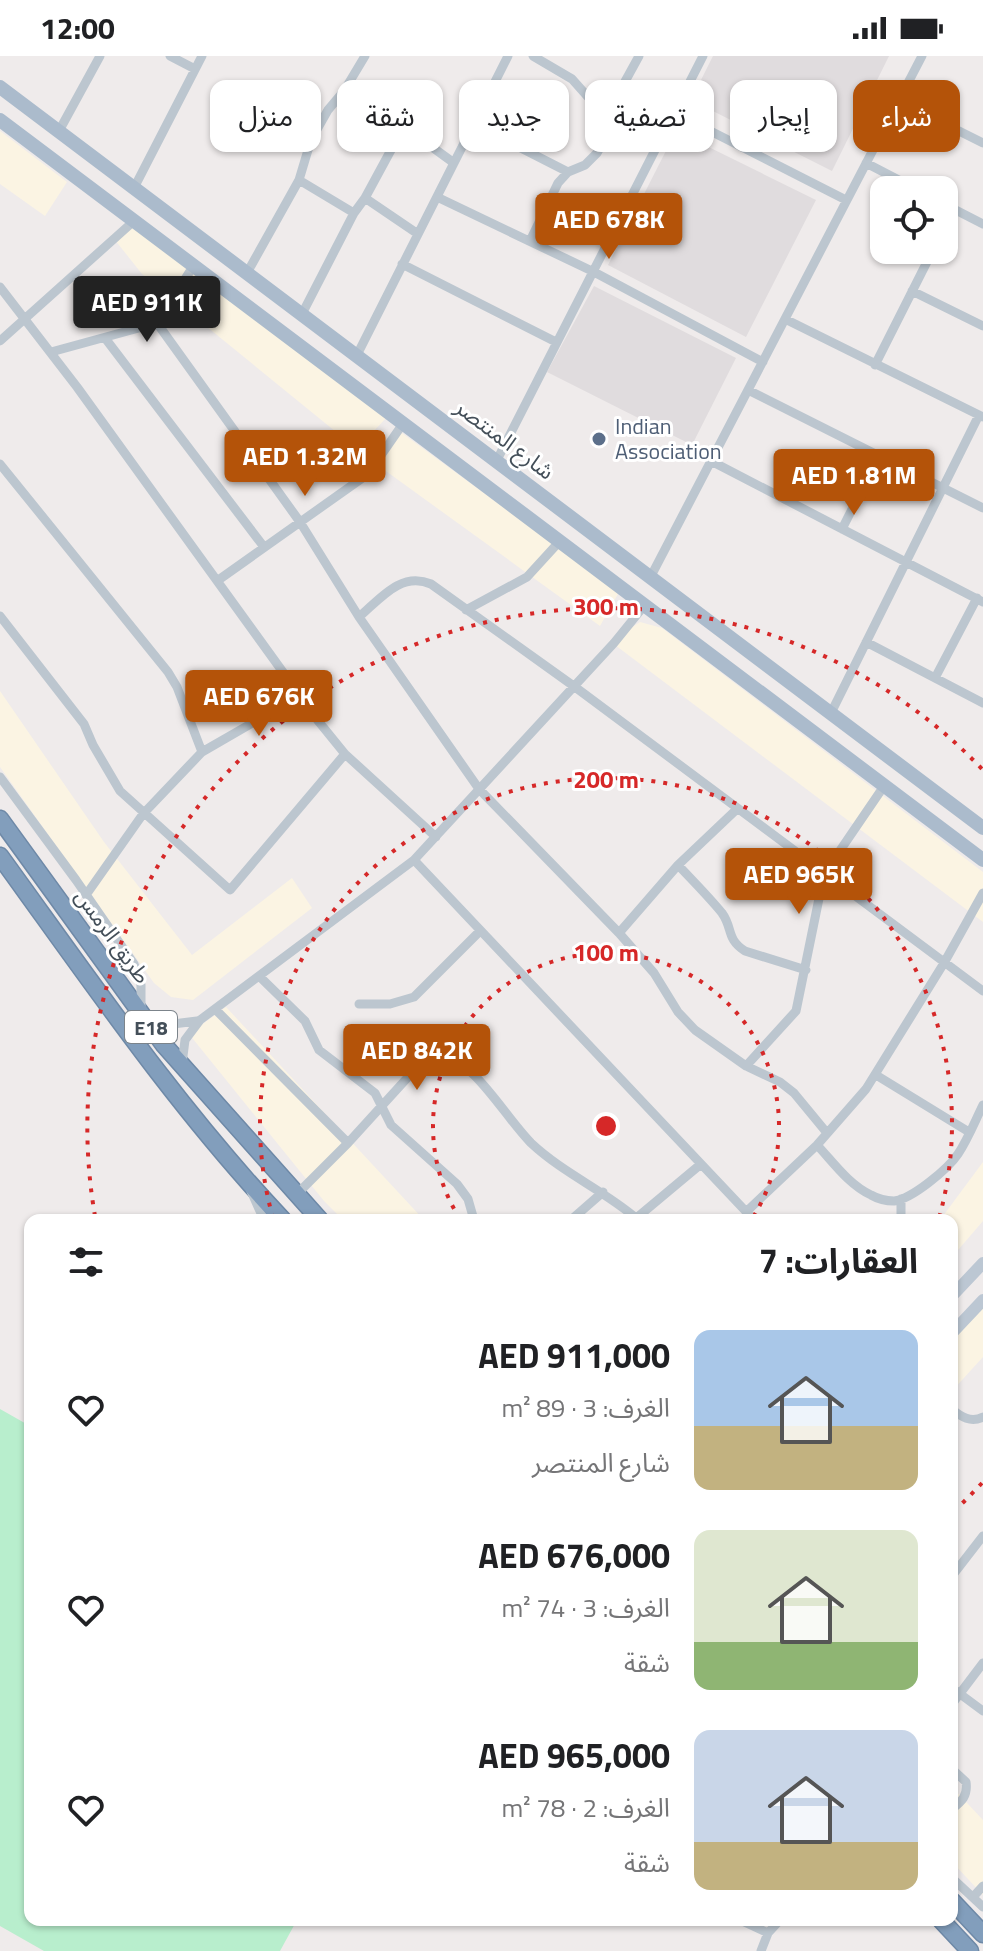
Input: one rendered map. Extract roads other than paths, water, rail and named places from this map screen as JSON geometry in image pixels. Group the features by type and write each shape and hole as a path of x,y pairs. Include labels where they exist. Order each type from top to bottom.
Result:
{"highway":[{"name":"طريق الرمس","path":"0,819 143,1016 182,1065 314,1214"},
{"name":"طريق الرمس","path":"0,856 129,1034 277,1214"},
{"path":"958,1907 983,1934"},
{"path":"947,1926 970,1951"}],"main road":[{"name":"شارع المنتصر","path":"0,87 983,828"},
{"path":"0,120 983,860"},
{"path":"958,1290 983,1263"},
{"path":"958,1327 983,1300"}],"street":[{"path":"59,131 100,56"},
{"path":"170,56 195,69"},
{"path":"134,188 202,56"},
{"path":"351,80 365,56"},
{"path":"496,80 508,56"},
{"path":"533,56 572,79 585,94"},
{"path":"626,80 639,56"},
{"path":"691,80 703,56"},
{"path":"910,80 922,56"},
{"path":"247,273 299,180 311,140 337,99"},
{"path":"960,132 983,143"},
{"path":"714,133 846,200"},
{"path":"302,314 354,213 390,152"},
{"path":"439,152 454,163"},
{"path":"357,355 460,152"},
{"path":"529,152 568,172"},
{"path":"530,241 558,183 568,172 585,165 598,152"},
{"path":"497,460 655,152"},
{"path":"650,578 872,152"},
{"path":"866,163 891,176"},
{"path":"299,180 354,213"},
{"path":"437,197 594,272 763,362"},
{"path":"365,198 418,234"},
{"path":"958,211 983,224"},
{"path":"0,341 135,220"},
{"path":"402,264 556,342"},
{"path":"875,365 926,264"},
{"path":"51,352 157,323 194,265"},
{"path":"0,287 51,352 299,696 345,754 436,837"},
{"path":"912,291 983,326"},
{"path":"785,319 981,416 831,713"},
{"path":"157,323 300,522 359,617 479,789 619,933 654,973 678,1012 695,1030 746,1066 780,1082 794,1093 827,1133"},
{"path":"105,338 264,547"},
{"path":"748,390 983,508"},
{"path":"217,581 368,474 402,425"},
{"path":"842,529 879,456"},
{"path":"711,461 980,600 935,678"},
{"path":"0,464 168,672 177,687 202,752"},
{"path":"466,610 527,577 559,542"},
{"path":"359,617 399,583 410,579 431,584 575,687 983,991"},
{"path":"182,1065 185,1040 200,1020 414,860 575,687 644,606"},
{"path":"0,616 84,724 120,791 230,890 345,754"},
{"path":"866,642 983,703"},
{"path":"86,895 143,814 202,752 299,696"},
{"path":"0,777 138,972 143,1016 173,1024 200,1020"},
{"path":"746,1066 796,1011 824,874 884,786"},
{"path":"619,933 678,865 737,809"},
{"path":"414,860 748,1214"},
{"path":"678,865 725,916 731,939 736,945 745,951 806,970"},
{"path":"752,1214 817,1145 876,1075 983,893"},
{"path":"359,1004 390,1004 414,997 480,931"},
{"path":"259,976 305,1021 319,1050 380,1098 391,1125 457,1184 468,1199 472,1214"},
{"path":"215,1009 348,1143"},
{"path":"296,1195 419,1065 440,1054 458,1060 481,1083 513,1124 549,1158 579,1180 603,1192 629,1214"},
{"path":"876,1075 969,1132"},
{"path":"817,1145 853,1183 868,1194 883,1200 901,1199 945,1169 958,1155 983,1105"},
{"path":"641,1214 701,1164"},
{"path":"249,1183 262,1214"},
{"path":"578,1214 603,1192"},
{"path":"901,1199 901,1214"},
{"path":"958,1414 976,1420 983,1417"},
{"path":"958,1570 979,1551 983,1536"},
{"path":"958,1689 983,1663"},
{"path":"958,1692 983,1711"},
{"path":"958,1775 967,1787 964,1799 958,1804"},
{"path":"958,1883 983,1907"},
{"path":"973,1897 983,1886"},
{"path":"753,1926 768,1933"},
{"path":"761,1951 774,1926"}],"place":[{"name":"Indian Association","path":"599,439"}]}
